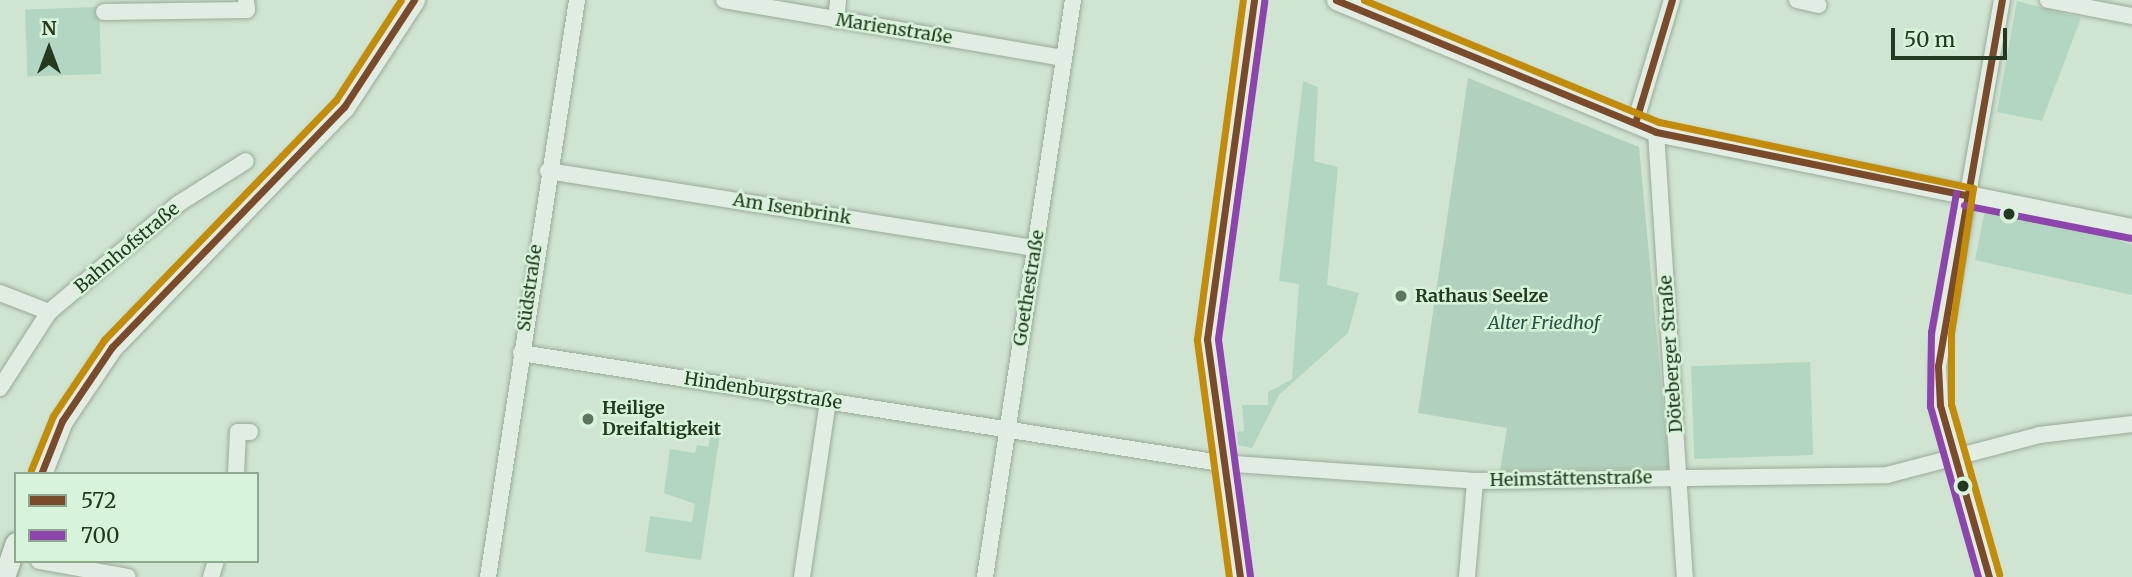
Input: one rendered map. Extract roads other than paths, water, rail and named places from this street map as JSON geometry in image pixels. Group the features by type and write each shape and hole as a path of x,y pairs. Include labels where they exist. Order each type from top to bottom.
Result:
{"main road":[{"path":"42,472 62,421 112,347 144,307 301,157 344,107 414,0"},
{"path":"4,577 14,549"}],"street":[{"path":"104,12 247,10 246,0"},
{"name":"Südstraße","path":"488,577 548,170 578,0"},
{"name":"Marienstraße","path":"724,0 1064,58"},
{"path":"836,20 838,0"},
{"name":"Goethestraße","path":"985,577 1073,0"},
{"path":"1240,577 1220,463 1207,339 1254,0"},
{"path":"1336,0 1355,5 1656,132 2132,228"},
{"path":"1635,124 1672,0"},
{"path":"1797,0 1818,5"},
{"path":"1989,577 1954,460 1938,366 2002,0"},
{"path":"2048,0 2132,16"},
{"name":"Döteberger Straße","path":"1656,132 1685,577"},
{"name":"Bahnhofstraße","path":"0,388 50,312 178,204 246,161"},
{"name":"Am Isenbrink","path":"548,170 1035,248"},
{"path":"0,293 50,312"},
{"name":"Hindenburgstraße","path":"521,353 1006,429"},
{"path":"802,577 828,401"},
{"name":"Heimstättenstraße","path":"1006,429 1220,463 1475,481 1679,475 1887,475 1954,460 2039,435 2132,424"},
{"path":"236,472 238,432 250,432"},
{"path":"1467,577 1475,481"},
{"path":"50,563 128,577"}],"place":[{"name":"Rathaus Seelze","path":"1401,296"},
{"name":"Heilige Dreifaltigkeit","path":"588,419"}],"park label":[{"name":"Alter Friedhof","path":"1544,323"}]}
